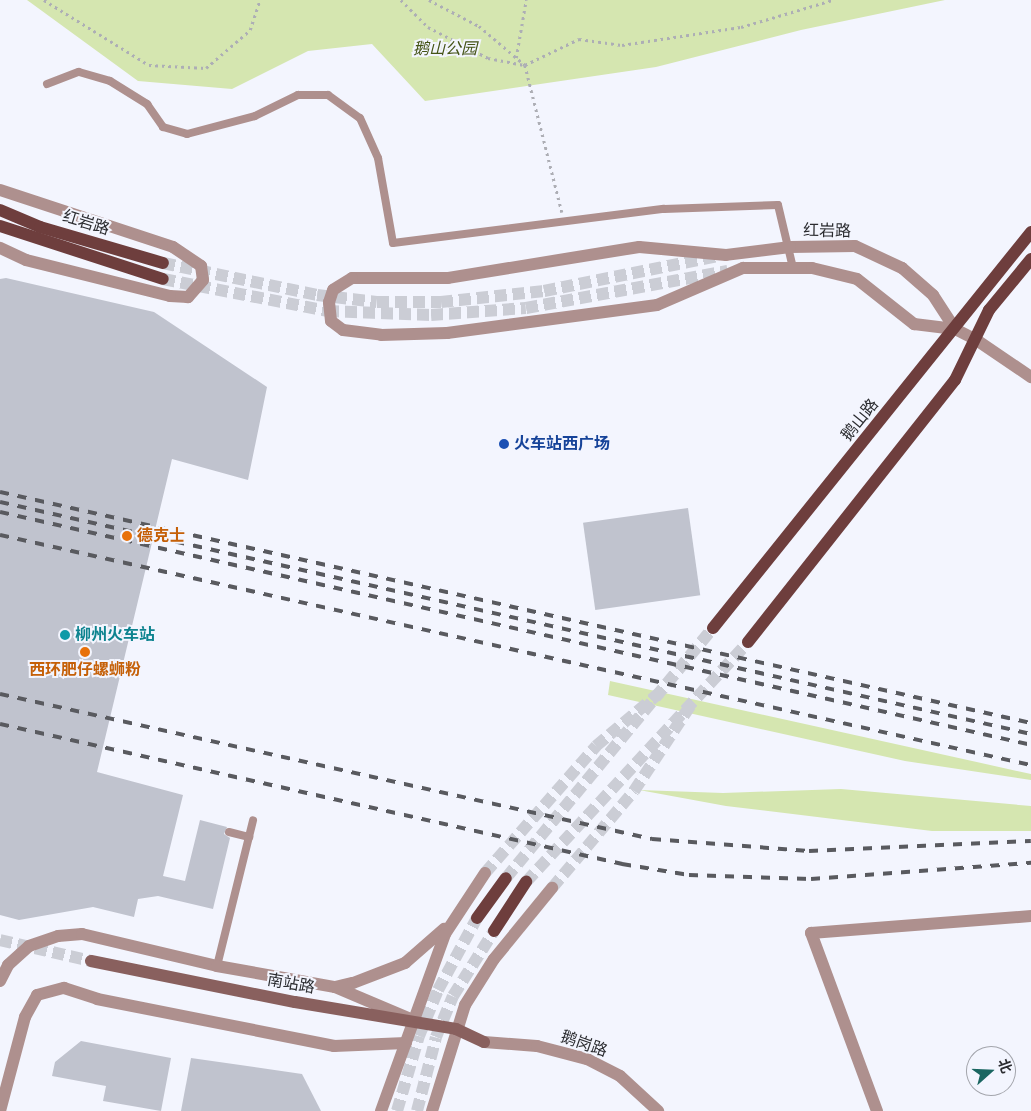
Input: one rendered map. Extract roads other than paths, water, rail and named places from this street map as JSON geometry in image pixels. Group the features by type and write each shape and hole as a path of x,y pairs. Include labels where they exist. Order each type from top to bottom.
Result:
{"main road":[{"name":"红岩路","path":"0,210 40,226 163,263"},
{"name":"红岩路","path":"0,226 163,279"},
{"name":"鹅山路","path":"713,628 1031,232"},
{"path":"748,642 955,380 989,310 1031,259"},
{"path":"477,918 506,878"},
{"path":"494,930 526,882"},
{"name":"南站路","path":"91,961 294,1002 413,1020 456,1029 484,1042"}],"street":[{"path":"0,190 174,247 201,266 203,280 188,298 170,296 26,260 0,248"},
{"name":"红岩路","path":"793,268 743,268 658,305 548,322 447,333 381,335 343,330 331,321 329,302 333,290 352,278 448,278 639,247 726,254 790,247 855,246 902,268 933,295 954,329"},
{"path":"793,268 812,268 856,279 914,324 954,329 976,339 1031,378"},
{"path":"381,1111 413,1020 452,922 485,873"},
{"path":"432,1111 465,1005 494,959 552,888"},
{"path":"877,1111 811,933 1031,916"},
{"path":"335,987 353,984 405,962 452,922"},
{"path":"0,981 8,965 29,946 58,936 82,934 217,966 335,987 413,1020"},
{"path":"0,1111 25,1016 37,995 64,988 97,999 334,1046 406,1043"},
{"name":"鹅岗路","path":"484,1042 537,1046 587,1059 620,1076 658,1111"}],"lane":[{"path":"47,84 79,72 110,81 147,104 163,126 187,134 255,116 298,95 328,95 360,118 378,158 393,243 565,224 664,209 778,205 790,247 793,268"},
{"path":"217,966 253,820"},
{"path":"229,832 249,837"}],"tunnel":[{"path":"163,263 317,295 377,302 441,302 544,291 718,256"},
{"path":"163,279 327,311 431,315 526,308 728,271"},
{"path":"506,878 713,628"},
{"path":"526,882 748,642"},
{"path":"485,873 596,746 664,689"},
{"path":"552,888 634,791 692,703"},
{"path":"397,1111 419,1036 438,990 477,918"},
{"path":"417,1111 436,1037 453,996 494,931"},
{"path":"0,940 91,961"}],"railway":[{"path":"0,492 1031,723"},
{"path":"0,502 1031,734"},
{"path":"0,512 1031,745"},
{"path":"0,535 1031,765"},
{"path":"0,694 652,839 809,851 1031,841"},
{"path":"0,724 622,864 689,875 811,879 1031,863"}],"place":[{"name":"火车站西广场","path":"504,444"},
{"name":"德克士","path":"127,536"},
{"name":"柳州火车站","path":"65,635"},
{"name":"西环肥仔螺蛳粉","path":"85,652"}],"park label":[{"name":"鹅山公园","path":"445,49"}]}
